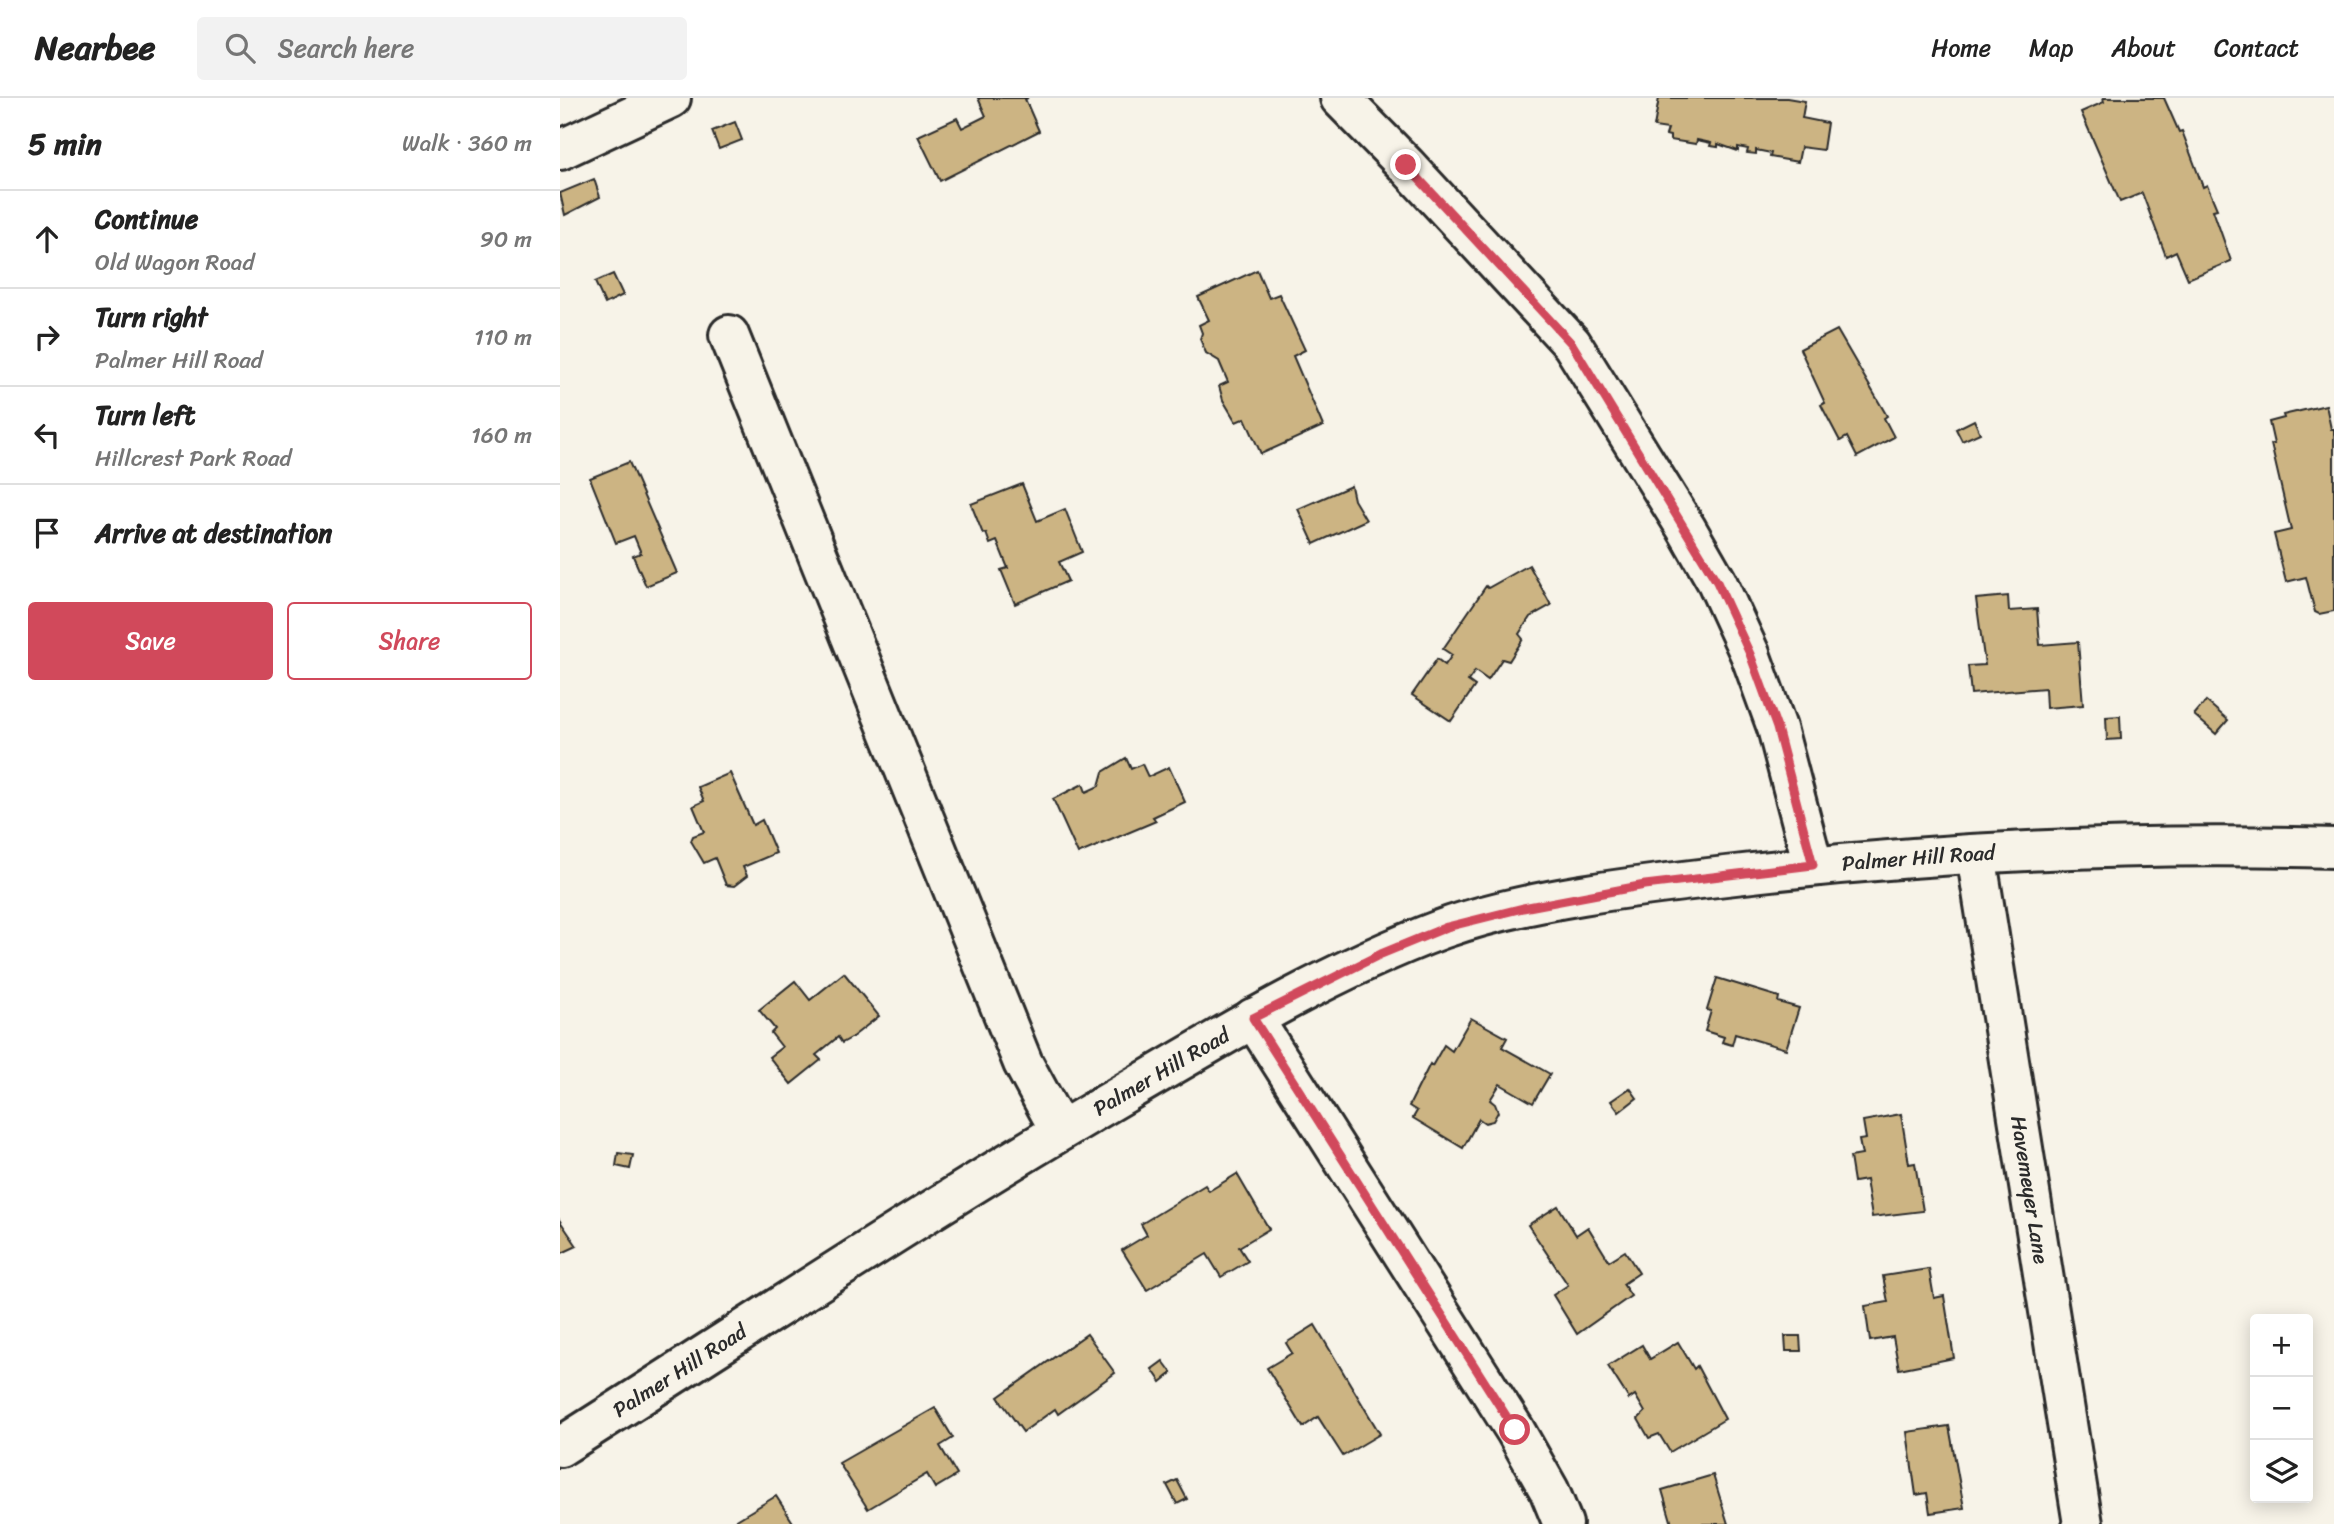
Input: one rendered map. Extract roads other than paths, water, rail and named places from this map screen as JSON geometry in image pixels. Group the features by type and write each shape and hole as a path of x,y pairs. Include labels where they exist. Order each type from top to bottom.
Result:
{"street":[{"path":"560,150 671,98"},
{"path":"1340,98 1572,344 1673,507 1717,582 1750,654 1777,728 1813,865"},
{"path":"729,335 1023,1063 1060,1131"},
{"name":"Palmer Hill Road","path":"560,1447 1060,1131 1253,1018 1381,954 1447,927 1523,908 1645,885 1813,865 1976,854 2170,846 2334,848"},
{"name":"Havemeyer Lane","path":"1976,854 2083,1524"},
{"path":"1253,1018 1515,1430 1549,1490 1563,1524"}]}
